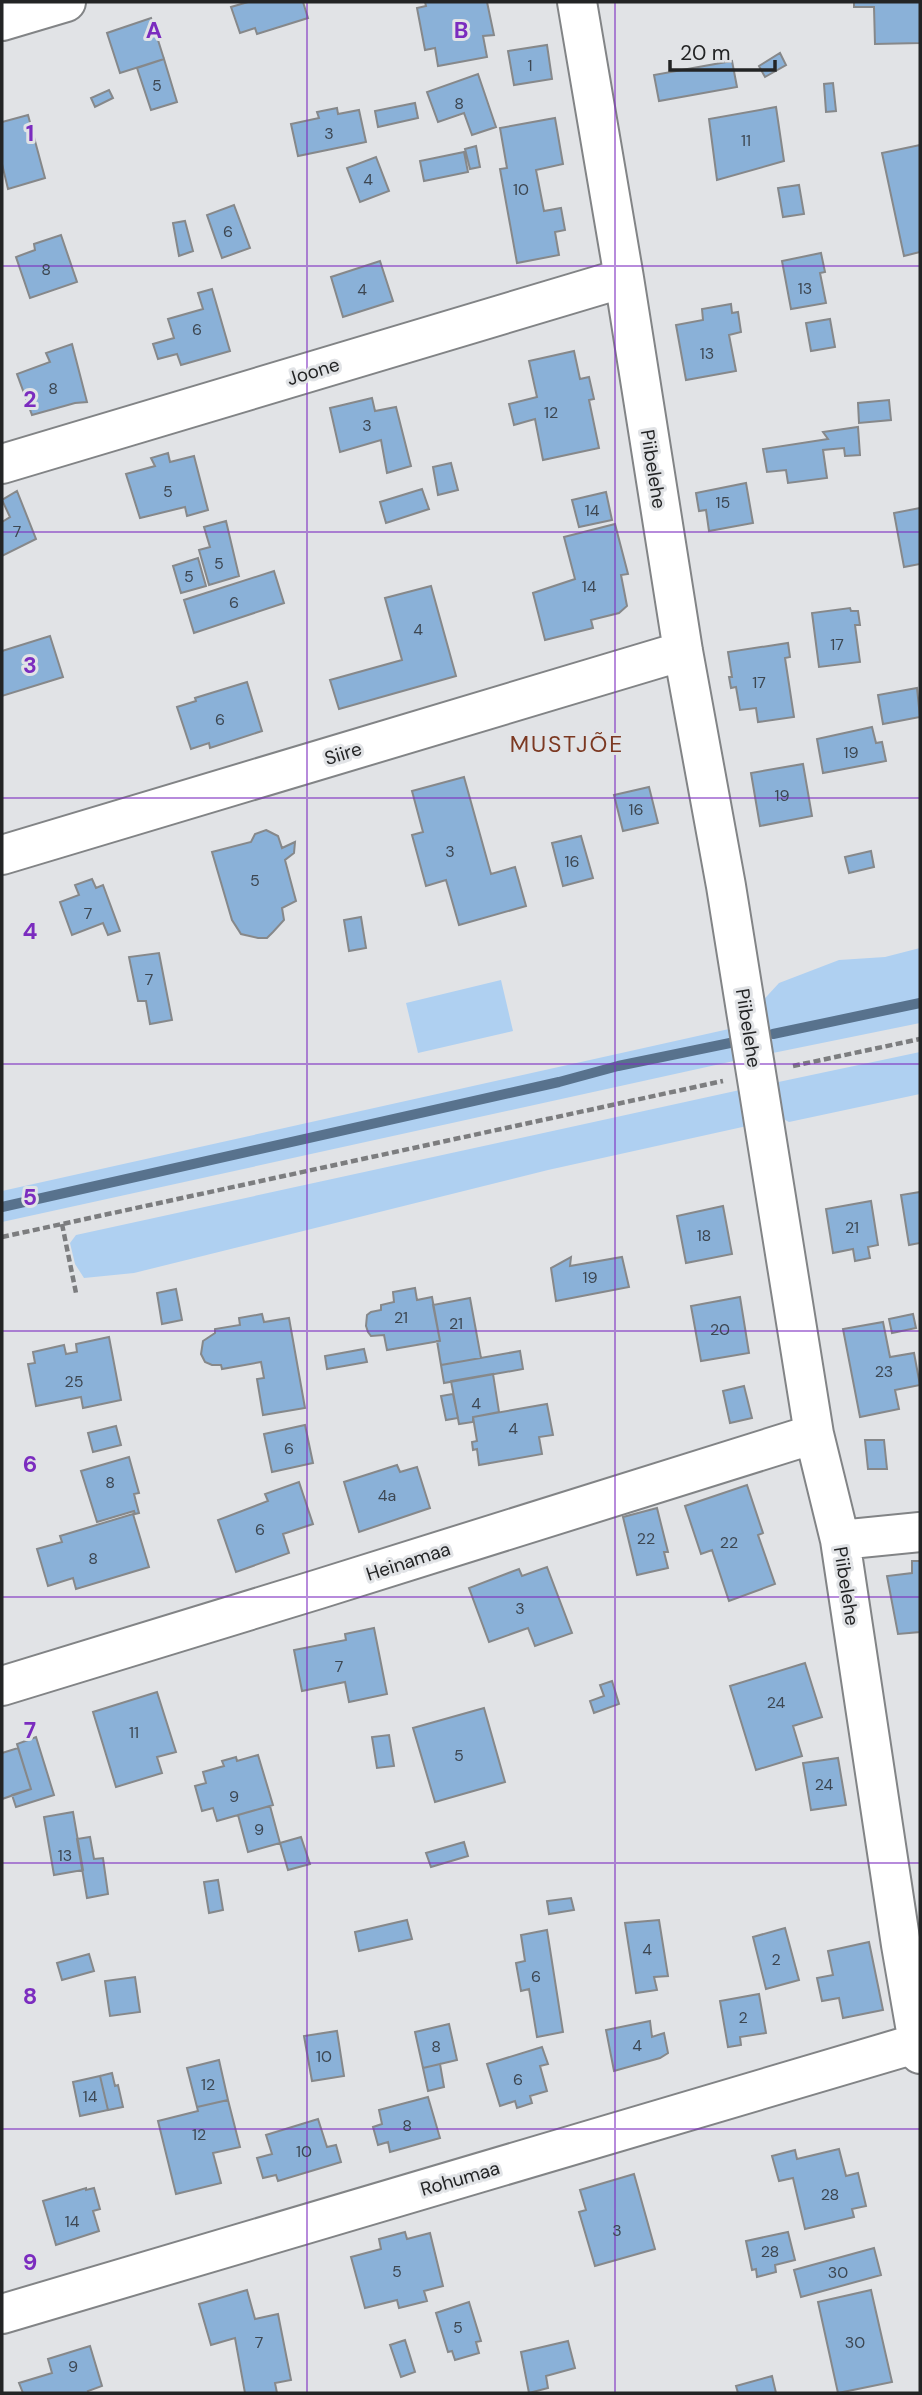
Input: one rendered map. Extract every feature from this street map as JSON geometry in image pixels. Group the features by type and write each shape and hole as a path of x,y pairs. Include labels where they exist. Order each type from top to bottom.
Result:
{"street":[{"path":"2,21 66,2"},
{"name":"Piibelehe","path":"576,2 624,278 683,651 726,886 814,1434 840,1540 911,1944 919,2049"},
{"name":"Joone","path":"2,464 624,278"},
{"name":"Siire","path":"2,855 683,651"},
{"name":"Heinamaa","path":"2,1686 814,1434"},
{"path":"840,1540 920,1532"},
{"name":"Rohumaa","path":"2,2314 919,2049"}],"path":[{"path":"2,1237 920,1039"},
{"path":"62,1224 76,1293"}],"shaded area":[{"path":"920,948 920,1023 763,1055 757,1007 779,983 839,960 885,957"},
{"path":"501,980 513,1031 418,1053 406,1003"},
{"path":"738,1027 743,1059 2,1222 2,1191"},
{"path":"920,1052 920,1094 789,1122 778,1116 769,1084"},
{"path":"749,1088 747,1126 548,1170 134,1273 84,1278 75,1264 70,1243 76,1235"}],"building":[{"path":"248,2 303,2 308,18 257,34 255,28 240,33 231,7"},
{"path":"425,2 487,2 494,35 483,36 487,57 438,66 435,48 425,50 417,8 426,6"},
{"path":"854,2 920,2 920,43 875,44 874,7 854,7"},
{"path":"151,18 164,59 120,73 107,33"},
{"path":"547,45 552,79 514,85 508,51"},
{"path":"780,53 786,65 765,77 759,66"},
{"path":"164,59 177,102 151,110 137,68"},
{"path":"732,61 737,87 659,101 654,75"},
{"path":"478,74 496,127 472,135 464,113 438,122 427,92"},
{"path":"833,83 836,111 826,112 824,84"},
{"path":"109,90 113,98 95,107 91,98"},
{"path":"415,103 418,118 378,127 375,111"},
{"path":"776,107 784,161 717,180 709,119"},
{"path":"337,108 338,114 359,110 366,142 298,156 291,124 319,118 317,112"},
{"path":"28,115 45,178 8,189 2,164 2,122"},
{"path":"555,118 563,164 536,170 544,211 561,208 565,230 555,232 559,255 517,263 500,169 507,168 500,128"},
{"path":"920,145 920,252 904,256 882,153"},
{"path":"476,146 480,167 470,169 465,149"},
{"path":"464,152 468,172 424,181 420,161"},
{"path":"376,157 389,191 360,202 347,168"},
{"path":"799,185 804,214 783,217 778,188"},
{"path":"234,205 250,248 222,258 207,215"},
{"path":"185,221 193,251 179,256 173,223"},
{"path":"61,235 77,282 30,298 16,257 35,250 34,244"},
{"path":"821,253 825,272 820,273 826,303 791,309 782,261"},
{"path":"380,261 393,301 343,317 331,277"},
{"path":"212,289 230,351 181,365 177,354 158,359 153,344 174,338 168,319 203,309 198,293"},
{"path":"731,304 732,313 738,312 741,332 729,335 736,371 686,380 676,325 703,320 702,309"},
{"path":"830,319 835,347 811,351 806,323"},
{"path":"72,344 87,402 32,415 17,374 50,362 46,353"},
{"path":"574,351 580,379 589,377 594,399 589,400 599,448 543,460 535,419 514,425 509,404 537,397 529,361"},
{"path":"372,398 375,411 396,407 411,466 387,473 381,440 340,452 330,408"},
{"path":"889,400 891,420 859,423 858,403"},
{"path":"858,427 860,455 845,456 844,448 823,450 827,478 788,483 786,470 767,472 763,449 828,439 823,432"},
{"path":"168,453 170,462 194,456 208,510 187,516 185,507 140,518 126,474 155,466 151,458"},
{"path":"451,463 458,490 438,495 433,467"},
{"path":"746,483 753,523 709,531 706,510 699,511 696,493"},
{"path":"422,489 429,509 386,523 380,502"},
{"path":"17,491 36,539 2,556 2,522 10,517 2,500"},
{"path":"606,492 612,520 579,527 572,500"},
{"path":"920,508 920,564 904,567 894,513"},
{"path":"226,521 239,576 209,585 199,550 210,547 204,527"},
{"path":"615,524 628,574 621,575 627,606 619,613 591,620 593,628 545,640 533,593 575,579 564,537"},
{"path":"198,558 206,586 181,593 173,566"},
{"path":"274,571 284,603 194,633 184,600"},
{"path":"431,586 456,676 339,709 330,680 402,660 385,598"},
{"path":"850,608 851,611 858,611 860,625 855,625 860,662 819,667 812,613"},
{"path":"50,636 63,677 2,696 2,651"},
{"path":"788,643 790,657 785,658 794,717 758,722 756,708 740,710 736,687 731,688 728,652"},
{"path":"247,682 262,731 210,748 209,743 191,749 177,707 196,701 195,698"},
{"path":"917,688 920,717 883,724 878,695"},
{"path":"872,727 876,743 882,742 886,761 823,773 817,739"},
{"path":"803,764 812,816 760,826 751,773"},
{"path":"464,777 491,874 515,867 526,906 459,925 446,880 426,886 412,835 423,832 412,791"},
{"path":"649,787 658,823 623,831 614,795"},
{"path":"266,830 278,836 282,848 295,842 294,853 285,860 296,901 282,908 284,920 267,938 258,938 241,934 232,920 212,852 251,842 255,834"},
{"path":"581,836 593,878 563,886 552,843"},
{"path":"871,851 874,867 849,873 845,857"},
{"path":"92,879 96,888 103,885 120,931 108,935 103,923 72,935 60,902 79,895 75,885"},
{"path":"361,917 366,948 349,951 344,920"},
{"path":"159,953 172,1020 150,1024 146,1001 138,1001 129,957"},
{"path":"920,1192 920,1243 909,1245 901,1195"},
{"path":"871,1201 878,1245 868,1247 870,1258 855,1261 853,1249 833,1253 826,1209"},
{"path":"723,1206 732,1254 686,1263 677,1216"},
{"path":"571,1257 570,1266 622,1257 629,1287 556,1301 551,1268"},
{"path":"415,1288 417,1300 432,1297 440,1341 387,1350 384,1335 371,1336 368,1332 367,1315 381,1310 381,1305 394,1302 393,1292"},
{"path":"176,1289 182,1320 162,1324 157,1293"},
{"path":"740,1297 749,1353 701,1361 691,1306"},
{"path":"470,1298 481,1358 441,1365 437,1341 440,1341 433,1305"},
{"path":"262,1314 264,1322 289,1318 305,1408 263,1415 257,1379 264,1378 261,1362 222,1369 221,1365 205,1362 201,1354 203,1341 215,1333 215,1329 240,1325 239,1318"},
{"path":"913,1314 916,1328 892,1333 889,1319"},
{"path":"883,1322 890,1357 914,1353 920,1385 895,1390 899,1409 860,1417 843,1329"},
{"path":"109,1337 121,1400 83,1408 81,1397 36,1406 28,1364 35,1363 33,1352 64,1345 66,1354 77,1352 76,1344"},
{"path":"364,1349 367,1362 327,1369 325,1356"},
{"path":"520,1351 523,1369 444,1383 441,1365"},
{"path":"493,1374 499,1412 473,1417 473,1422 459,1424 451,1381"},
{"path":"744,1386 752,1418 730,1423 723,1391"},
{"path":"453,1394 458,1418 446,1420 441,1396"},
{"path":"547,1404 553,1435 539,1437 542,1454 479,1465 477,1449 473,1450 472,1442 477,1441 473,1417"},
{"path":"305,1425 313,1463 272,1472 264,1434"},
{"path":"116,1426 121,1445 93,1452 88,1433"},
{"path":"865,1440 884,1440 887,1469 868,1469"},
{"path":"129,1457 139,1493 134,1494 139,1513 135,1514 134,1511 97,1522 81,1471"},
{"path":"397,1465 400,1472 417,1467 430,1508 359,1532 344,1482"},
{"path":"299,1482 313,1524 283,1534 289,1553 236,1572 218,1520 268,1501 265,1494"},
{"path":"747,1485 763,1533 758,1535 775,1584 729,1601 712,1550 701,1554 685,1506"},
{"path":"657,1508 668,1552 664,1552 668,1568 637,1575 623,1517"},
{"path":"133,1514 149,1567 76,1589 73,1578 48,1586 37,1549 62,1542 60,1536"},
{"path":"912,1561 920,1561 920,1632 898,1634 887,1576 912,1573"},
{"path":"547,1567 572,1633 535,1646 528,1628 489,1642 469,1588 519,1569 522,1576"},
{"path":"374,1628 387,1694 349,1702 345,1682 302,1691 294,1650 346,1640 345,1634"},
{"path":"805,1663 822,1717 793,1726 802,1756 756,1770 730,1686"},
{"path":"612,1681 619,1704 594,1713 590,1701 604,1696 600,1685"},
{"path":"157,1692 176,1752 157,1757 162,1773 116,1787 93,1712"},
{"path":"484,1708 505,1782 435,1802 413,1728"},
{"path":"389,1735 394,1766 377,1768 372,1737"},
{"path":"36,1737 54,1795 16,1807 12,1795 31,1789 17,1744"},
{"path":"18,1748 31,1789 2,1799 2,1753"},
{"path":"258,1755 273,1805 217,1821 213,1808 202,1811 195,1786 206,1783 203,1772 224,1766 222,1761 236,1757 237,1761"},
{"path":"838,1758 846,1805 811,1810 803,1763"},
{"path":"270,1806 280,1843 248,1852 238,1815"},
{"path":"73,1812 83,1870 54,1875 44,1817"},
{"path":"90,1837 94,1859 103,1858 108,1894 87,1898 77,1839"},
{"path":"301,1837 310,1864 288,1870 280,1843"},
{"path":"464,1842 468,1856 431,1867 426,1853"},
{"path":"218,1880 223,1910 209,1913 204,1882"},
{"path":"571,1898 574,1910 549,1914 547,1901"},
{"path":"407,1920 412,1939 359,1951 355,1932"},
{"path":"659,1920 668,1976 654,1977 657,1990 636,1993 625,1923"},
{"path":"785,1928 799,1980 766,1989 753,1937"},
{"path":"547,1930 563,2032 537,2037 529,1989 521,1991 516,1963 525,1961 521,1935"},
{"path":"869,1942 883,2010 843,2018 839,1998 822,2001 817,1978 833,1975 828,1951"},
{"path":"89,1954 94,1971 62,1980 57,1963"},
{"path":"135,1977 140,2012 110,2016 105,1981"},
{"path":"759,1994 766,2033 740,2037 741,2045 728,2047 720,2001"},
{"path":"650,2021 652,2037 664,2033 668,2053 660,2058 614,2071 606,2030"},
{"path":"449,2024 457,2060 423,2068 415,2032"},
{"path":"337,2031 344,2076 312,2081 304,2036"},
{"path":"542,2047 548,2064 540,2066 547,2091 530,2096 532,2103 517,2108 515,2101 500,2106 487,2064"},
{"path":"219,2060 228,2100 197,2107 187,2068"},
{"path":"440,2064 444,2087 428,2091 423,2068"},
{"path":"112,2073 123,2107 108,2110 100,2076"},
{"path":"100,2076 108,2110 80,2116 73,2082"},
{"path":"428,2097 440,2138 390,2152 388,2142 378,2145 373,2127 382,2124 379,2110"},
{"path":"228,2100 240,2147 213,2153 221,2183 176,2194 158,2121 198,2111 197,2107"},
{"path":"318,2119 327,2147 336,2145 341,2162 278,2181 276,2175 263,2178 257,2158 272,2154 266,2135"},
{"path":"839,2149 846,2176 858,2173 866,2206 852,2209 854,2217 805,2229 793,2178 779,2181 772,2156 795,2150 797,2159"},
{"path":"634,2174 655,2249 595,2266 579,2212 586,2210 580,2190"},
{"path":"94,2188 100,2209 93,2211 99,2231 56,2245 43,2201"},
{"path":"405,2232 407,2239 430,2233 443,2286 424,2291 427,2301 399,2308 397,2300 365,2308 351,2257 381,2249 379,2239"},
{"path":"788,2232 795,2260 775,2265 776,2272 757,2277 756,2269 752,2270 746,2241"},
{"path":"874,2248 881,2275 801,2297 794,2270"},
{"path":"247,2290 255,2319 278,2314 291,2380 275,2383 277,2393 245,2393 235,2338 211,2345 199,2304"},
{"path":"871,2290 892,2382 838,2393 818,2302"},
{"path":"469,2302 481,2341 476,2342 479,2353 455,2360 452,2351 448,2352 436,2313"},
{"path":"405,2340 415,2372 401,2377 390,2345"},
{"path":"568,2341 575,2368 546,2376 548,2388 529,2393 521,2352"},
{"path":"90,2346 102,2386 88,2391 89,2393 23,2393 19,2383 52,2373 48,2359"},
{"path":"772,2376 776,2393 738,2393 736,2386"}],"waterway":[{"path":"773,1034 920,1003"},
{"path":"2,1207 559,1082 618,1066 730,1043"}],"district":[{"name":"MUSTJÕE","path":"567,744"}]}
